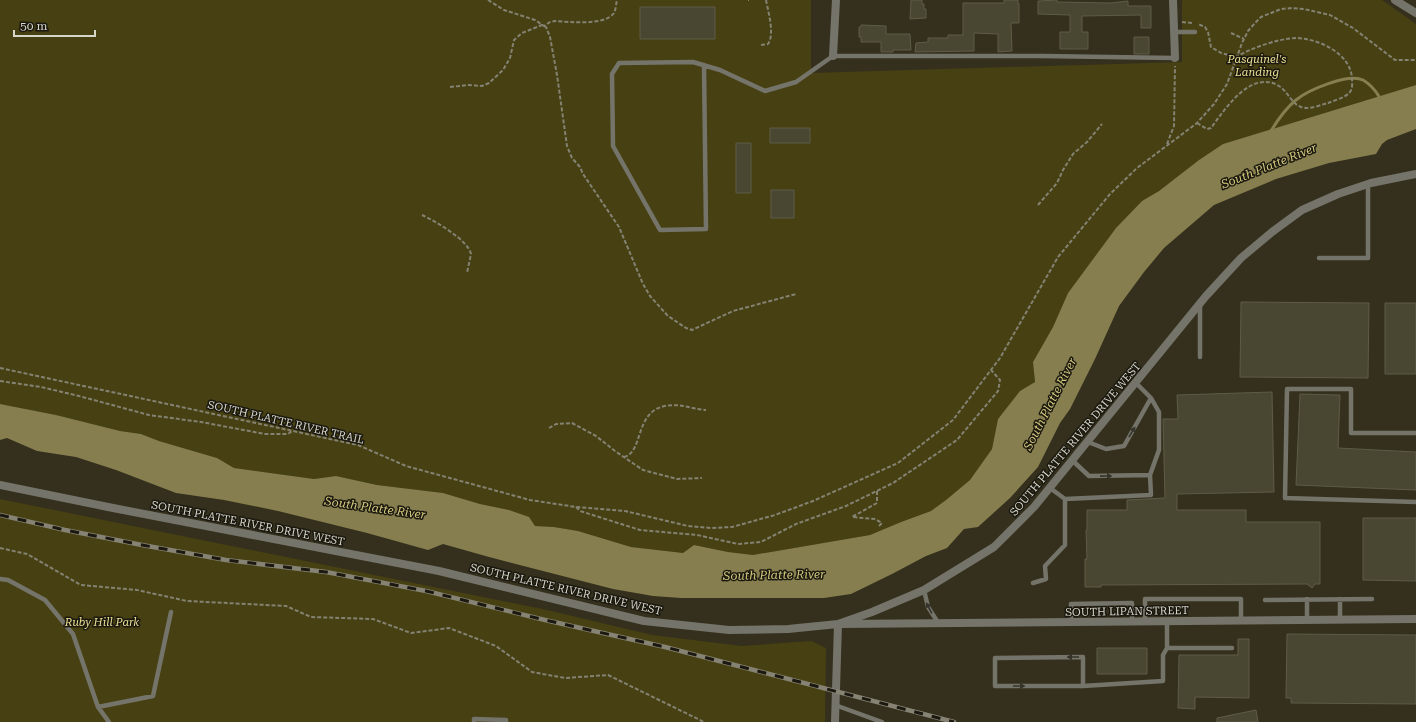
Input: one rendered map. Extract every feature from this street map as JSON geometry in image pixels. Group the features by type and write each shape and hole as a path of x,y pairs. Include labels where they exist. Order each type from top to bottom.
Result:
{"street":[{"path":"833,56 836,0"},
{"path":"1173,0 1175,58"},
{"path":"1394,0 1416,13"},
{"name":"SOUTH PLATTE RIVER DRIVE WEST","path":"0,485 439,571 644,621 729,630 788,629 838,624 872,612 924,590 994,547 1034,507 1200,304 1241,258 1272,232 1302,210 1338,194 1368,184 1416,174"},
{"name":"SOUTH LIPAN STREET","path":"838,624 1416,619"},
{"path":"835,722 838,624"}],"lane":[{"path":"1174,32 1195,32"},
{"path":"704,65 706,229 660,230 613,146 612,74 619,63 693,62 704,65 720,70 765,90 796,82 833,56 1042,56 1175,58"},
{"path":"1319,258 1368,258 1368,184"},
{"path":"1200,304 1200,357"},
{"path":"1050,488 1065,500 1151,495 1150,475 1159,450 1159,412 1151,398 1136,383"},
{"path":"1416,433 1351,433 1351,389 1287,389 1285,498 1416,502"},
{"path":"1088,442 1106,449 1124,446 1151,398"},
{"path":"1072,461 1089,476 1150,475"},
{"path":"1032,583 1046,580 1045,566 1065,545 1065,500"},
{"path":"0,579 8,580 45,600 72,634 98,707 109,722"},
{"path":"924,590 928,607 939,624"},
{"path":"1145,622 1145,599 1241,599 1241,621"},
{"path":"1308,599 1308,620"},
{"path":"1340,599 1340,620"},
{"path":"1265,600 1372,599"},
{"path":"1071,622 1071,604 1132,603 1132,622"},
{"path":"98,707 153,696 171,612"},
{"path":"1084,686 1083,657 995,658 995,686 1084,686 1163,681 1163,655 1167,648 1167,622"},
{"path":"1167,648 1232,648"},
{"path":"835,705 882,722"},
{"path":"474,722 474,719 506,720 506,722"}],"path":[{"path":"488,0 504,10 535,20 546,27 557,75 567,146 572,158 580,167 583,174 619,227 643,284 650,296 668,316 686,328 692,330 733,311 796,294"},
{"path":"450,87 469,85 482,86 489,83 503,70 510,58 514,40 517,36 531,29 542,25 544,26 555,21 588,22 603,20 608,18 614,12 617,0"},
{"path":"761,45 768,44 770,39 770,24 766,0"},
{"name":"SOUTH PLATTE RIVER TRAIL","path":"0,368 358,445 406,466 530,500 576,507 625,511 688,526 711,528 732,527 775,515 813,501 898,463 953,420 1000,358 1058,257 1110,194 1137,168 1197,123 1214,104 1227,84 1244,39 1261,17 1281,9 1292,8 1330,15 1353,28 1395,60 1416,60"},
{"path":"1174,20 1205,26 1208,32 1211,47 1221,53 1236,57 1261,46 1297,38 1315,42 1328,47 1343,57 1352,74 1352,88 1350,92 1343,97 1314,107 1303,108 1297,105 1280,87 1273,83 1261,83 1254,84 1244,90 1234,99 1211,128 1207,130 1197,123"},
{"path":"1231,34 1244,39"},
{"path":"1166,145 1174,126 1175,58"},
{"path":"1038,206 1057,183 1060,174 1070,159 1102,124"},
{"path":"422,215 465,243 471,252 467,272"},
{"path":"576,507 580,511 616,524 640,530 696,535 738,544 761,542 796,524 846,506 893,484 956,440 998,391 1000,380 991,370"},
{"path":"0,380 41,387 148,415 201,422 265,434 288,434 292,430"},
{"path":"624,457 633,450 643,424 651,412 656,409 665,406 678,405 706,410"},
{"path":"549,428 556,424 572,423 596,436 643,470 677,479 702,478"},
{"path":"877,491 878,503 852,517 875,519 882,523 878,527"},
{"path":"0,548 27,554 81,585 137,590 187,601 286,606 311,617 373,619 411,633 449,628 496,646 532,672 565,678 608,675 704,722"}],"green space":[{"name":"Pasquinel's Landing","path":"0,0 811,0 811,73 1182,62 1182,0 1382,0 1416,24 1416,85 1223,144 1199,160 1159,191 1142,201 1116,228 1068,293 1053,327 1033,362 1035,382 1020,391 998,419 992,449 970,480 931,511 870,535 753,555 728,552 694,545 683,553 631,547 578,531 554,527 535,526 509,510 480,504 443,493 377,485 336,476 314,479 234,468 217,458 159,441 141,434 120,431 56,415 0,404"},
{"name":"Ruby Hill Park","path":"0,499 547,610 652,635 742,646 811,641 826,648 825,722 0,722"}],"water":[{"name":"South Platte River","path":"1416,85 1416,129 1387,140 1382,144 1376,154 1329,163 1276,179 1214,205 1164,248 1119,306 1070,409 1060,423 1038,467 1010,498 978,527 964,529 947,548 926,556 851,594 824,598 681,598 653,596 613,589 443,544 428,550 278,511 224,500 176,493 116,470 76,457 37,451 7,438 0,440 0,404 56,415 120,431 141,434 159,441 217,458 234,468 314,479 336,476 377,485 443,493 480,504 509,510 529,517 535,526 554,527 578,531 631,547 683,553 694,545 728,552 753,555 870,535 931,511 970,480 992,449 998,419 1020,391 1035,382 1033,362 1053,327 1068,293 1116,228 1142,201 1159,191 1199,160 1223,144"}],"building":[{"path":"911,0 922,0 924,9 926,9 926,18 910,19"},
{"path":"1004,0 1018,0 1019,4 1019,23 1011,23 1012,51 998,52 998,34 974,33 974,51 915,52 916,43 928,42 928,38 948,38 948,35 963,35 963,3 1004,3"},
{"path":"1057,0 1057,2 1111,3 1128,1 1128,6 1151,6 1151,28 1141,28 1141,15 1082,16 1082,32 1088,32 1088,49 1060,49 1060,32 1070,32 1070,15 1038,14 1038,1"},
{"path":"640,7 715,7 715,39 640,39"},
{"path":"861,25 886,26 886,34 910,34 911,50 881,52 881,42 861,42 861,37 859,37 859,27 861,27"},
{"path":"1134,37 1149,37 1149,54 1134,54"},
{"path":"770,128 810,128 810,143 770,143"},
{"path":"736,143 751,143 751,193 736,193"},
{"path":"771,190 794,190 794,218 771,218"},
{"path":"1241,302 1369,303 1368,378 1240,377"},
{"path":"1385,303 1416,303 1416,374 1385,374"},
{"path":"1272,392 1274,492 1177,494 1177,510 1246,510 1246,522 1320,522 1320,584 1315,584 1312,588 1307,584 1101,585 1101,587 1085,587 1085,559 1087,559 1087,510 1127,510 1127,500 1165,498 1163,419 1178,419 1177,395"},
{"path":"1300,394 1340,395 1338,448 1416,452 1416,490 1296,485"},
{"path":"1363,518 1416,518 1416,581 1363,580"},
{"path":"1287,634 1416,635 1416,704 1291,703 1291,698 1286,698"},
{"path":"1238,639 1249,639 1249,698 1195,697 1195,709 1178,708 1179,655 1238,655"},
{"path":"1097,648 1147,648 1147,674 1097,674"},
{"path":"1256,710 1258,722 1217,722 1217,718"}],"waterway":[{"path":"1271,131 1282,115 1296,100 1309,92 1328,84 1356,78 1363,80 1373,88 1380,98"}],"railway":[{"path":"0,515 65,530 226,560 326,572 426,591 665,647 954,722"}]}
